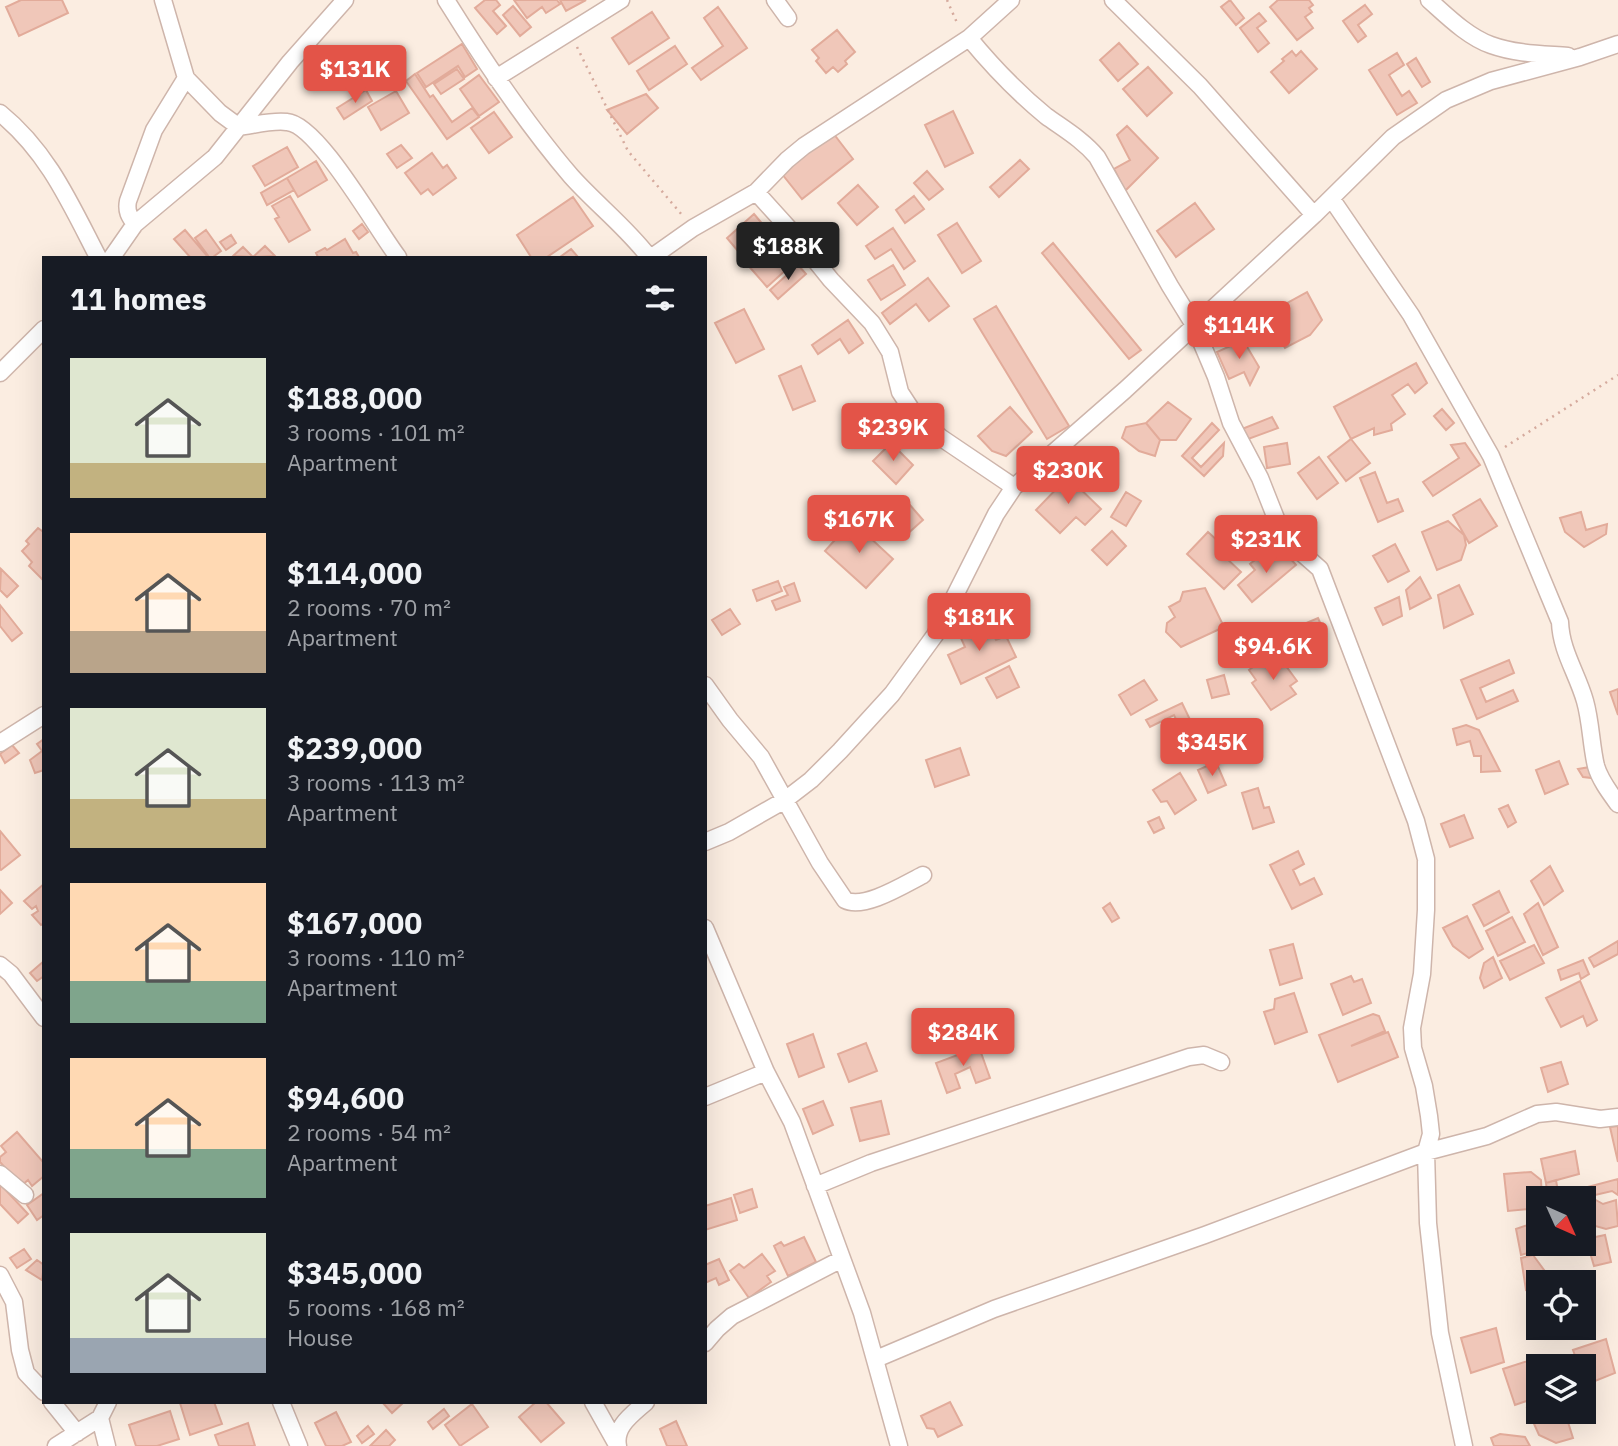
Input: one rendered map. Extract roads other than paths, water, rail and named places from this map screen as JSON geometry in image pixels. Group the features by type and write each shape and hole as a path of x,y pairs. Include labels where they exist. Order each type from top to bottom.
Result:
{"street":[{"path":"163,0 186,78 220,114 239,127 290,121 308,133 325,150 397,256"},
{"path":"112,256 135,224 215,157 317,30 345,0"},
{"path":"446,0 533,131 573,178 649,256"},
{"path":"496,78 621,0"},
{"path":"775,0 788,18"},
{"path":"651,256 693,228 756,192 804,146 969,38 1011,0"},
{"path":"1113,0 1200,86 1314,215"},
{"path":"1429,0 1456,23 1490,45 1529,54 1580,57"},
{"path":"969,38 993,66 1045,115 1087,145 1194,325 1216,377 1231,423 1277,521 1295,547 1320,569 1416,821 1426,859 1426,910 1422,974 1412,1028 1413,1048 1429,1116 1430,1134 1426,1152 1428,1223 1440,1333 1464,1446"},
{"path":"707,841 729,832 785,800 811,780 892,694 935,635 996,514 1014,487 1125,390 1314,215 1393,137 1446,100 1491,81 1618,44"},
{"path":"135,224 126,209 128,201 154,130 186,78"},
{"path":"0,113 36,147 97,256"},
{"path":"756,192 831,280 872,323 890,352 900,391 915,415 940,437 1014,487"},
{"path":"1331,198 1411,314 1491,456 1560,622 1560,639 1584,698 1596,766 1618,804"},
{"path":"0,373 42,331"},
{"path":"707,688 761,757 838,893 845,900 858,904 923,875"},
{"path":"0,743 42,716"},
{"path":"707,934 766,1072 792,1122 840,1260 862,1313 899,1446"},
{"path":"0,965 11,974 42,1015"},
{"path":"815,1186 871,1163 1189,1057 1205,1055 1221,1062"},
{"path":"707,1096 766,1072"},
{"path":"876,1359 995,1308 1205,1235 1426,1152 1487,1136 1537,1114 1556,1112 1600,1119 1618,1117"},
{"path":"0,1174 25,1195"},
{"path":"707,1341 732,1316 840,1260"},
{"path":"0,1275 15,1301 20,1350 26,1373 42,1390"},
{"path":"54,1404 77,1433"},
{"path":"56,1446 100,1418 107,1404"},
{"path":"282,1404 299,1446"},
{"path":"594,1404 617,1445"},
{"path":"617,1445 618,1433 623,1424 644,1404"},
{"path":"100,1418 107,1446"}]}
